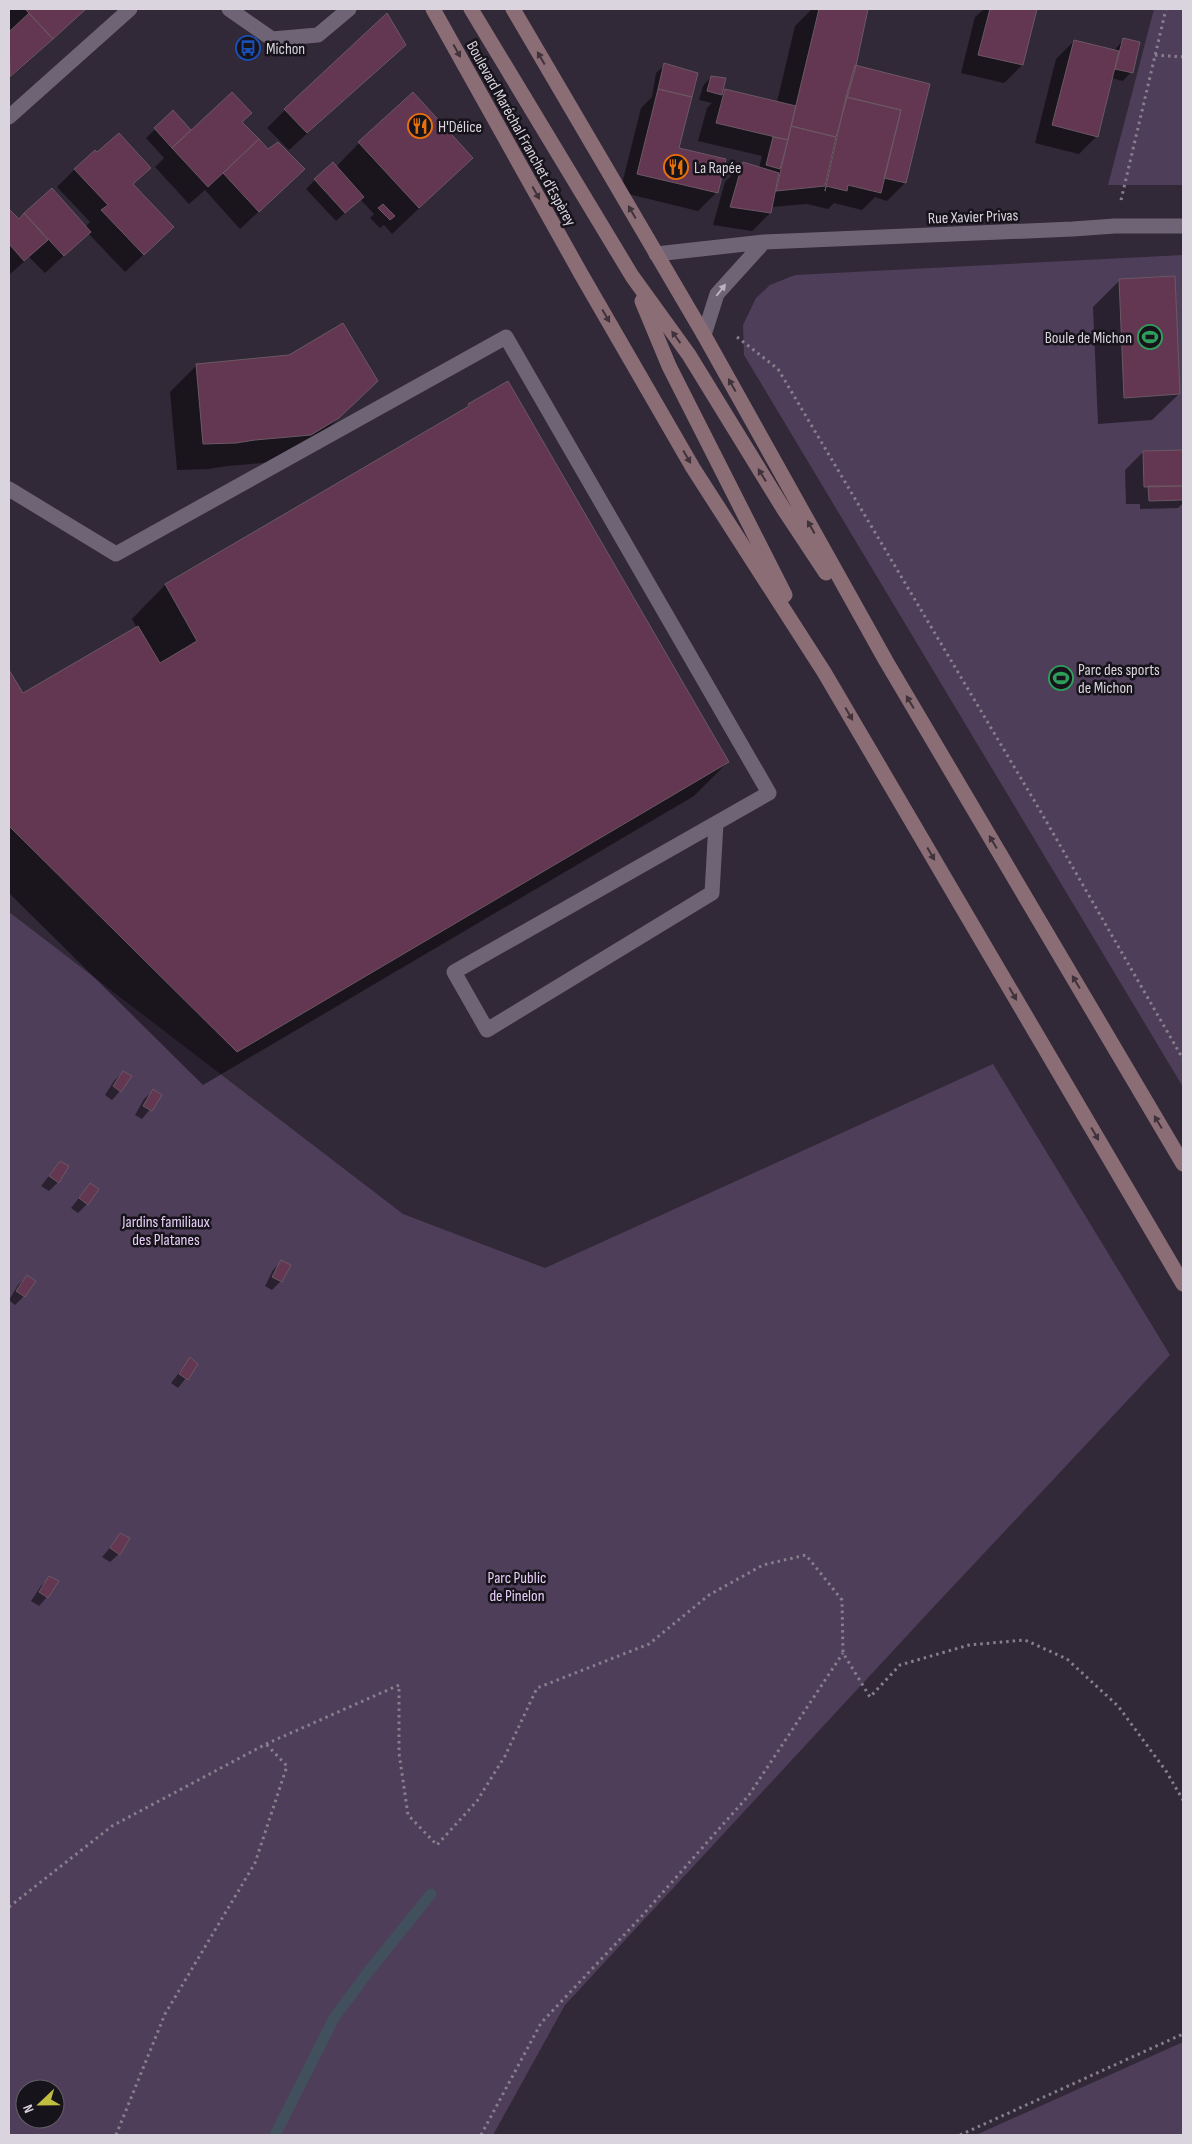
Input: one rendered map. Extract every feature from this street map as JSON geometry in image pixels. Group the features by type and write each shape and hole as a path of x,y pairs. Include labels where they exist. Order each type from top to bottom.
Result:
{"main road":[{"name":"Boulevard Maréchal Franchet d'Espèrey","path":"433,9 581,274 693,468 824,672"},
{"path":"471,9 632,276 689,355 783,508 886,661"},
{"path":"512,9 704,335 886,661 1183,1164"},
{"path":"632,276 669,366 824,672 1183,1284"}],"street":[{"path":"9,116 130,9"},
{"path":"229,9 272,39 318,35 349,9"},
{"name":"Rue Xavier Privas","path":"656,254 764,242 1115,226 1183,226"},
{"path":"704,335 717,294 764,242"},
{"path":"9,489 116,554 506,337 769,793 716,823 454,972 487,1030 712,893 716,823"}],"path":[{"path":"1115,226 1166,9"},
{"path":"1155,55 1183,57"},
{"path":"709,315 778,369 1038,807 1183,1059"},
{"path":"9,1907 112,1826 266,1744 399,1685 399,1753 408,1815 437,1845 476,1801 500,1764 537,1688 649,1644 709,1595 763,1565 806,1555 842,1600 843,1653 870,1697 900,1665 969,1645 1025,1640 1067,1659 1118,1706 1166,1771 1183,1800"},
{"path":"481,2135 541,2023 641,1917 749,1795 843,1653"},
{"path":"116,2135 165,2014 254,1863 287,1766 266,1744"},
{"path":"960,2135 1183,2034"}],"green space":[{"path":"1154,9 1183,9 1183,185 1108,185"},
{"name":"Parc des sports de Michon","path":"1183,255 1183,1087 744,355 743,325 756,298 770,285 795,275"},
{"name":"Parc Public de Pinelon","path":"9,912 403,1214 545,1268 993,1064 1170,1355 565,2005 493,2135 9,2135"},
{"path":"1183,2042 1183,2135 975,2135 978,2134"}],"building":[{"path":"25,9 86,9 53,39"},
{"path":"819,9 868,9 856,66 836,137 791,126"},
{"path":"990,9 1037,9 1023,65 978,55"},
{"path":"29,13 53,39 10,77 9,32"},
{"path":"387,13 406,45 307,133 284,109"},
{"path":"1123,38 1140,42 1133,73 1115,69"},
{"path":"1074,40 1119,51 1098,137 1052,125"},
{"path":"664,63 698,73 692,97 658,89"},
{"path":"855,65 930,84 906,183 884,178 901,110 846,97"},
{"path":"711,76 726,78 722,95 707,91"},
{"path":"658,89 692,97 679,148 726,159 718,193 637,174"},
{"path":"725,89 796,106 788,140 716,123"},
{"path":"232,92 252,113 242,122 259,139 208,187 172,148"},
{"path":"413,92 473,158 419,208 358,142"},
{"path":"846,97 901,110 881,193 848,185 847,191 826,186"},
{"path":"173,110 191,130 172,148 154,128"},
{"path":"791,126 836,137 825,186 776,191"},
{"path":"119,133 151,168 133,184 174,227 144,255 101,210 108,205 74,169 95,150 97,152"},
{"path":"773,137 788,140 780,169 766,165"},
{"path":"259,139 268,149 278,142 305,169 259,212 223,173"},
{"path":"333,162 364,197 345,213 314,179"},
{"path":"743,162 779,173 771,213 730,207"},
{"path":"52,188 91,232 64,256 24,213"},
{"path":"383,204 395,216 390,220 378,208"},
{"path":"9,209 19,219 24,213 48,240 24,261 9,246"},
{"name":"Boule de Michon","path":"1175,276 1180,394 1124,398 1119,279"},
{"path":"343,323 378,381 339,418 311,435 236,443 203,444 196,364 289,355"},
{"path":"508,381 729,762 237,1052 9,826 9,670 23,693 138,626 160,663 197,641 165,584 469,406 468,404"},
{"path":"1183,450 1183,486 1144,487 1143,451"},
{"path":"1148,486 1183,486 1183,500 1149,501"},
{"path":"123,1071 132,1076 121,1092 113,1086"},
{"path":"153,1089 162,1095 152,1111 143,1106"},
{"path":"60,1161 69,1166 59,1183 49,1176"},
{"path":"90,1183 99,1189 88,1205 79,1198"},
{"path":"281,1260 291,1265 282,1282 272,1277"},
{"path":"27,1275 36,1281 25,1297 16,1291"},
{"path":"190,1357 198,1364 188,1380 179,1374"},
{"path":"120,1533 130,1538 120,1555 110,1548"},
{"path":"49,1576 59,1581 48,1598 39,1592"}],"waterway":[{"path":"275,2135 334,2018 368,1972 431,1894"}],"place":[{"name":"Michon","path":"248,48"},
{"name":"H'Délice","path":"420,126"},
{"name":"La Rapée","path":"676,167"},
{"name":"Boule de Michon","path":"1150,337"},
{"name":"Parc des sports de Michon","path":"1061,678"}],"park label":[{"name":"Jardins familiaux des Platanes","path":"166,1230"}]}
